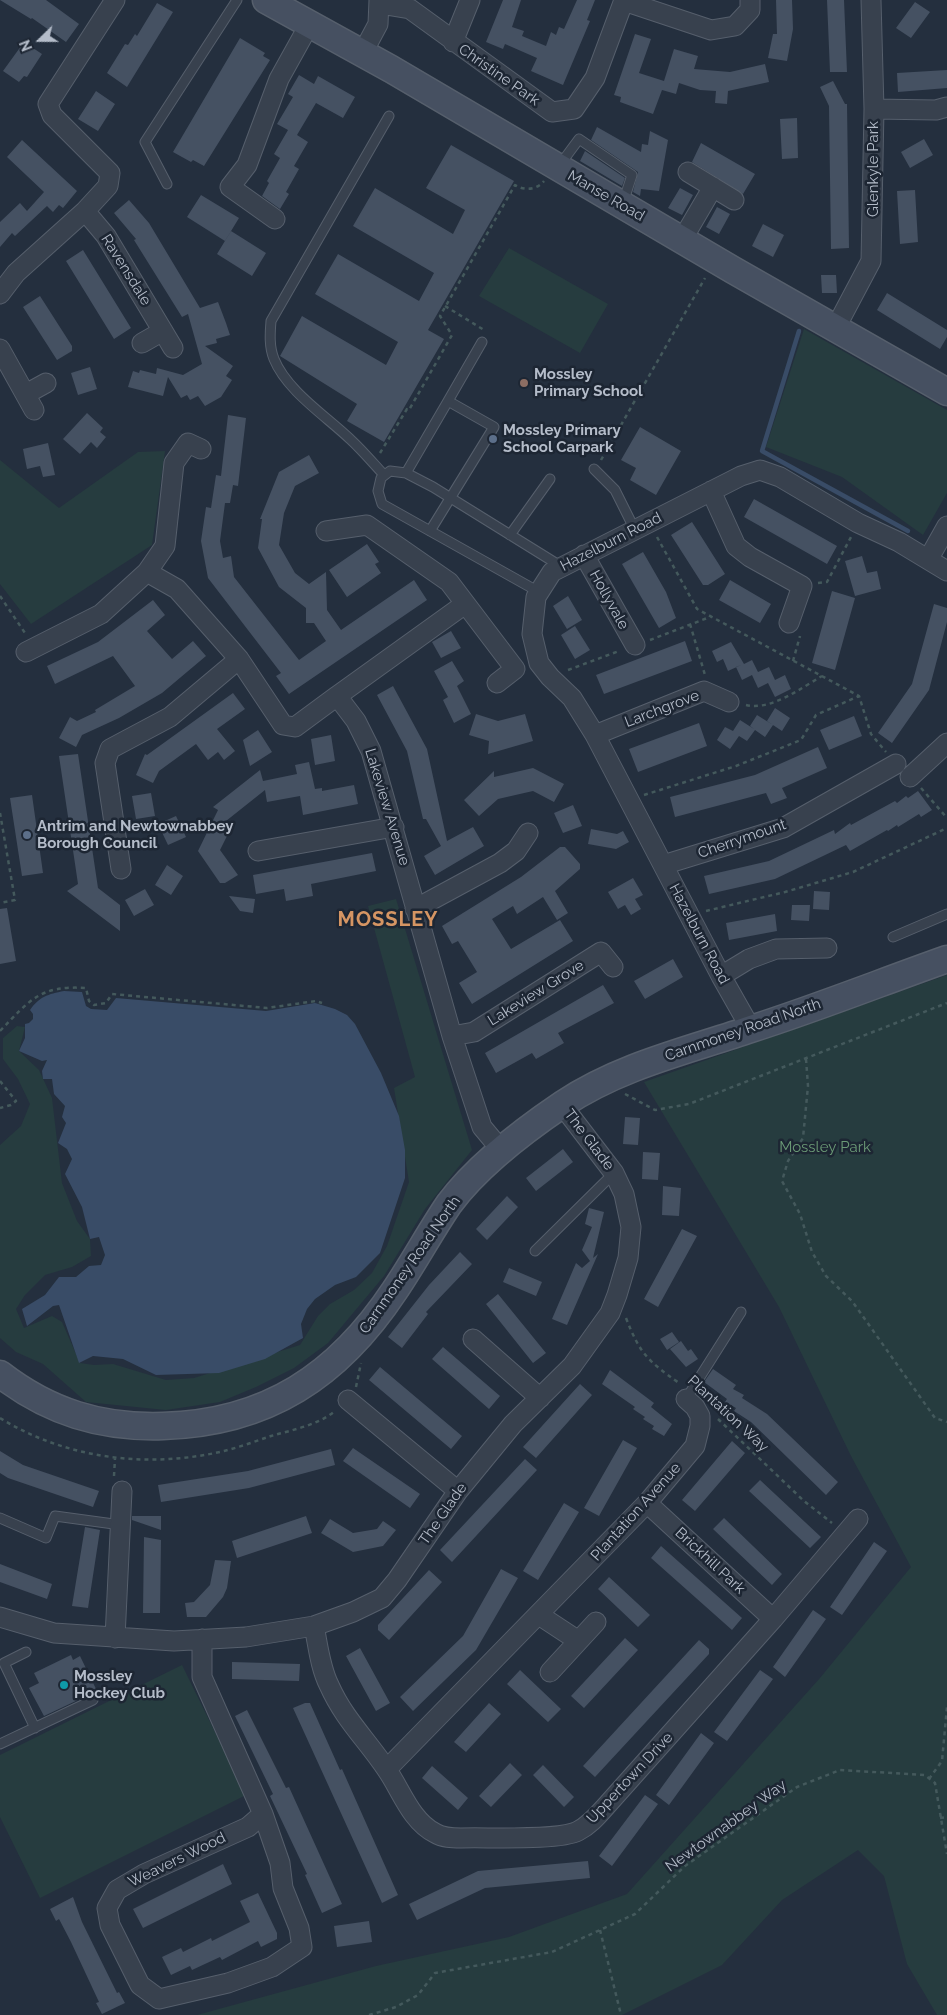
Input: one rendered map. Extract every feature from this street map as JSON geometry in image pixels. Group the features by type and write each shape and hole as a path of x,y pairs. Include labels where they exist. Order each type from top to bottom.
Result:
{"street":[{"name":"Manse Road","path":"266,0 947,392"},
{"path":"453,42 470,0"},
{"path":"624,0 711,30 735,26 750,10 750,0"},
{"name":"Christine Park","path":"380,2 410,9 552,112 574,109 595,78 624,0"},
{"name":"Glenkyle Park","path":"836,329 871,261 874,109 871,0"},
{"path":"362,54 378,24 380,2"},
{"path":"0,294 16,273 85,211 108,186 110,173 52,115 48,104 107,3"},
{"path":"275,219 230,187 247,165 279,79 309,25"},
{"path":"874,109 936,110 947,107"},
{"path":"688,172 734,200"},
{"path":"682,240 713,187"},
{"name":"Ravensdale","path":"85,211 106,236 173,348"},
{"path":"142,343 163,331"},
{"path":"0,349 30,402 46,382"},
{"path":"30,649 101,614 147,572 165,546 174,463 188,443 201,449"},
{"name":"Hazelburn Road","path":"751,1029 721,976 595,735 572,698 550,677 539,663 532,634 536,596 552,572 741,476 760,470 780,478 858,523 929,558 947,571"},
{"path":"711,491 736,546 802,586 789,624"},
{"path":"326,530 367,525 449,582 515,669 496,683"},
{"path":"929,558 947,526"},
{"name":"Hollyvale","path":"584,555 635,645"},
{"path":"147,572 177,589 240,658 283,725 295,727 465,604"},
{"path":"121,869 105,763 110,749 170,717 240,658"},
{"name":"Larchgrove","path":"595,735 704,691 729,702"},
{"name":"Lakeview Avenue","path":"337,696 356,721 372,751 452,1036 482,1127 502,1151"},
{"path":"910,778 947,743"},
{"name":"Cherrymount","path":"663,865 783,828 896,764"},
{"path":"258,851 394,827"},
{"path":"415,908 500,863 516,851 528,833"},
{"path":"721,976 750,960 776,949 827,948"},
{"name":"Lakeview Grove","path":"452,1036 474,1032 601,952 613,967"},
{"name":"Carnmoney Road North","path":"0,1374 20,1390 46,1405 98,1421 129,1426 196,1425 226,1419 255,1410 286,1396 333,1362 371,1323 396,1289 450,1203 502,1151 562,1105 614,1075 683,1050 751,1029 947,959"},
{"name":"The Glade","path":"0,1617 54,1633 115,1638 174,1640 246,1637 314,1626 353,1612 382,1598 397,1580 458,1491 513,1424 572,1366 610,1313 617,1295 628,1258 631,1228 624,1194 614,1173 562,1105"},
{"path":"473,1339 540,1398"},
{"name":"Plantation Avenue","path":"387,1769 647,1503 695,1446 700,1426 700,1416 688,1396"},
{"path":"348,1400 458,1491"},
{"path":"115,1638 122,1491"},
{"name":"Brickhill Park","path":"647,1503 773,1619"},
{"name":"Uppertown Drive","path":"314,1626 319,1656 328,1684 352,1726 387,1769 407,1804 434,1833 447,1837 461,1838 558,1835 576,1832 590,1823 773,1619 858,1519"},
{"path":"539,1615 577,1640"},
{"path":"550,1672 577,1640 596,1622"},
{"name":"Weavers Wood","path":"202,1639 202,1677 263,1814 280,1863 283,1888 299,1928 302,1948 272,1967 228,1983 158,1999 140,1985 110,1925 107,1908 117,1890 144,1874 248,1827 263,1814"}],"lane":[{"path":"167,184 145,142 237,0"},
{"path":"384,475 350,439 318,412 287,379 274,359 270,341 270,321 389,116"},
{"path":"558,168 579,140 632,175 622,205"},
{"path":"406,473 482,342"},
{"path":"430,531 494,427 448,401"},
{"path":"594,469 615,490 642,526"},
{"path":"539,592 382,504 378,491 381,478 390,471 406,473 451,498 562,567"},
{"path":"510,535 550,479"},
{"path":"893,937 947,914"},
{"path":"535,1251 614,1173"},
{"path":"688,1396 742,1312"},
{"path":"0,1518 46,1538 55,1516 121,1525"},
{"path":"26,1652 4,1663 35,1728"},
{"path":"0,1744 93,1700"}],"path":[{"path":"372,462 386,446 406,409 409,410 452,335 440,316 515,185 521,189 531,189 541,185 558,168"},
{"path":"594,469 716,260"},
{"path":"445,306 488,332 482,342"},
{"path":"802,586 827,582 858,523"},
{"path":"642,526 697,609 859,696 871,734 896,764"},
{"path":"0,596 30,649"},
{"path":"690,624 706,679 704,691"},
{"path":"729,702 752,707 780,699 822,676"},
{"path":"629,800 736,766 800,740 816,715 859,696"},
{"path":"910,778 930,797 947,818"},
{"path":"0,813 15,900 0,902"},
{"path":"689,915 785,892 853,872 947,828"},
{"path":"0,1031 27,1003 48,990 64,987 86,988 89,1001 94,1005 106,1003 112,994 266,1008 316,1001 322,1003"},
{"path":"619,1091 655,1110 689,1104 947,1003"},
{"path":"806,1059 808,1086 802,1138 788,1161 782,1181 800,1214 812,1252 826,1276 852,1301 935,1418 947,1422"},
{"path":"0,1081 16,1101 11,1105 0,1108"},
{"name":"Plantation Way","path":"617,1295 636,1345 657,1368 688,1396"},
{"name":"Plantation Way","path":"716,1418 804,1501 846,1534"},
{"path":"947,1707 942,1761 929,1779 935,1783 947,1854"},
{"name":"Newtownabbey Way","path":"369,2015 396,2007 418,1995 435,1973 552,1952 634,1914 685,1866 797,1788 840,1770 925,1775 929,1779"},
{"path":"940,1818 947,1817"},
{"path":"600,1930 621,2015"}],"green space":[{"path":"509,248 608,304 580,353 479,296"},
{"path":"804,329 947,410 947,493 923,535 842,477 766,447"},
{"path":"165,451 152,545 31,624 0,584 0,460 59,508 138,452"},
{"path":"396,899 472,1150 425,1209 384,1276 328,1343 294,1368 220,1402 166,1410 86,1402 43,1364 16,1352 0,1338 0,1145 21,1126 30,1104 18,1079 3,1059 3,1038 17,1026 25,1027 19,1051 39,1070 52,1098 62,1183 77,1221 90,1239 91,1256 72,1267 45,1275 25,1295 16,1309 24,1328 52,1316 62,1322 80,1363 94,1365 113,1364 166,1380 194,1378 300,1345 318,1316 330,1304 354,1290 372,1273 387,1246 409,1182 394,1088 415,1077 368,906"},
{"name":"Mossley Park","path":"947,975 947,2015 937,2015 907,1964 884,1876 858,1850 782,1900 722,1965 622,2015 197,2015 376,1966 509,1937 627,1894 820,1678 911,1567 851,1456 779,1307 644,1082"},
{"path":"182,1665 246,1795 40,1898 0,1817 0,1755"}],"water":[{"path":"64,991 82,992 86,1006 91,1009 107,1010 116,998 266,1011 315,1003 347,1015 355,1024 381,1073 399,1116 405,1150 405,1178 380,1253 356,1277 335,1285 315,1299 307,1309 301,1324 303,1338 265,1359 219,1373 156,1375 123,1359 93,1356 79,1363 59,1305 53,1306 27,1326 22,1309 45,1295 59,1277 76,1277 89,1266 101,1265 105,1255 99,1237 90,1239 82,1207 65,1174 72,1159 67,1149 58,1143 66,1123 62,1117 65,1106 54,1094 52,1079 43,1079 42,1071 47,1060 42,1061 19,1051 25,1038 25,1024 33,1019 33,1014 30,1010 44,997"}],"building":[{"path":"0,0 46,0 79,24 66,42 32,18"},
{"path":"503,0 521,0 512,27 524,31 522,36 546,46 551,32 556,35 559,27 564,29 577,0 595,0 587,20 590,21 563,85 531,71 537,58 505,44 503,49 486,42"},
{"path":"776,0 792,0 793,29 787,61 768,58 773,34 777,34"},
{"path":"827,0 844,0 847,72 830,72"},
{"path":"915,2 930,12 911,38 896,28"},
{"path":"157,3 173,12 127,87 107,73 125,44 128,45 135,34 137,36"},
{"path":"635,34 651,39 639,73 664,81 674,49 698,56 694,69 730,72 765,64 769,82 728,91 727,104 715,103 716,91 700,90 679,83 676,94 662,90 653,114 620,102 621,97 614,95"},
{"path":"240,38 265,53 263,56 270,60 204,166 193,160 191,162 173,152"},
{"path":"24,42 42,54 27,77 24,76 19,82 3,71"},
{"path":"947,70 947,88 898,92 897,73"},
{"path":"299,75 314,84 318,76 355,97 343,118 316,103 297,135 308,142 294,166 299,169 286,192 289,194 280,209 262,196 269,183 267,181 280,158 274,154 288,130 277,124 293,97 288,94"},
{"path":"833,81 845,104 847,104 849,248 831,249 829,106 820,87"},
{"path":"96,91 115,104 98,131 78,119"},
{"path":"797,118 798,158 782,159 780,119"},
{"path":"597,127 641,152 642,144 648,145 650,131 668,140 659,191 641,189 640,196 633,192 638,172 591,140"},
{"path":"924,139 933,155 910,168 901,152"},
{"path":"22,140 77,191 63,208 59,205 53,212 47,206 15,236 12,233 0,247 0,222 20,203 27,211 44,192 7,157"},
{"path":"701,143 755,174 743,194 692,162"},
{"path":"451,145 514,181 428,330 444,339 384,442 347,421 357,404 280,356 302,316 386,365 398,342 315,294 338,254 419,301 434,273 353,226 375,188 453,234 465,210 426,188"},
{"path":"585,151 625,178 622,186 580,161"},
{"path":"680,188 693,195 682,215 668,208"},
{"path":"915,190 918,242 900,244 897,191"},
{"path":"201,195 239,218 225,241 187,217"},
{"path":"129,200 149,223 200,308 218,302 226,323 230,335 216,339 217,343 205,346 233,366 226,376 232,380 221,397 205,406 198,396 190,400 187,395 181,398 168,377 163,396 128,387 133,371 139,373 140,370 156,374 157,368 183,375 202,364 188,314 182,317 134,240 136,239 114,213"},
{"path":"717,207 730,214 719,234 706,227"},
{"path":"763,224 784,235 773,257 752,246"},
{"path":"231,231 266,253 252,276 217,254"},
{"path":"83,250 131,328 114,339 66,261"},
{"path":"821,275 836,275 837,293 822,293"},
{"path":"887,293 947,330 947,337 940,349 877,310"},
{"path":"40,296 72,346 72,351 57,360 23,307"},
{"path":"90,367 97,389 78,395 71,373"},
{"path":"87,413 103,428 100,432 106,437 97,448 91,442 80,454 63,439"},
{"path":"228,415 246,418 238,486 233,485 230,503 225,503 220,541 223,558 231,556 234,577 299,660 326,641 314,623 306,623 306,608 279,587 258,548 262,519 260,519 279,472 309,455 319,473 295,486 284,513 279,545 295,573 309,584 326,572 327,610 341,630 414,580 427,600 289,694 276,676 281,673 208,578 201,541 206,507 211,508 216,475 221,476"},
{"path":"640,427 681,451 656,495 630,480 636,468 621,460"},
{"path":"48,443 55,475 43,477 40,466 27,469 23,449"},
{"path":"754,499 837,546 827,564 744,517"},
{"path":"692,522 725,574 708,585 703,585 671,535"},
{"path":"367,544 379,562 375,564 381,573 347,597 329,570"},
{"path":"643,552 666,592 676,618 659,628 622,564"},
{"path":"862,556 867,573 877,571 881,589 855,596 845,561"},
{"path":"730,580 771,604 760,623 719,600"},
{"path":"832,591 855,598 835,670 812,663"},
{"path":"568,596 582,620 567,629 553,606"},
{"path":"153,600 165,615 147,631 172,659 193,641 206,656 162,693 119,718 82,735 76,747 59,738 70,717 77,721 96,712 95,710 135,686 113,656 55,684 47,666 98,642"},
{"path":"934,604 947,608 947,622 929,690 892,743 878,733 912,684"},
{"path":"575,626 590,650 575,659 561,635"},
{"path":"451,631 461,648 441,658 432,642"},
{"path":"685,641 692,661 604,694 596,675"},
{"path":"731,642 744,664 752,660 758,672 769,667 775,680 785,675 791,689 775,697 768,683 758,688 752,675 742,680 736,667 728,671 723,659 717,662 712,651"},
{"path":"452,661 464,681 457,686 471,714 454,723 443,700 448,697 434,671"},
{"path":"393,686 427,749 447,841 473,827 484,846 435,875 424,856 441,846 426,819 423,819 407,751 377,695"},
{"path":"233,693 245,709 217,729 235,751 224,760 218,752 208,760 196,744 159,771 153,783 136,775 145,754 147,755"},
{"path":"775,708 790,718 782,731 767,721"},
{"path":"476,714 498,721 525,714 533,741 488,754 489,741 469,735"},
{"path":"757,715 773,725 765,737 755,730 747,741 739,736 730,749 717,740 725,727 733,731 740,720 754,729 750,726"},
{"path":"854,716 862,736 829,750 820,730"},
{"path":"699,723 707,746 638,772 629,749"},
{"path":"258,730 272,752 250,766 243,740"},
{"path":"331,735 335,761 315,765 311,739"},
{"path":"818,747 827,768 782,788 787,798 771,804 766,793 675,817 670,797 755,775"},
{"path":"78,754 98,888 120,905 120,931 67,891 78,884 59,756"},
{"path":"309,762 315,789 322,788 322,791 354,785 358,804 303,815 300,796 267,802 265,790 226,821 233,824 220,850 238,875 225,883 220,883 198,851 218,810 213,807 260,770 263,781 297,774 295,765"},
{"path":"533,768 564,784 554,802 533,791 498,799 479,816 464,800 494,771 494,777"},
{"path":"918,791 932,810 921,817 919,814 898,827 897,825 887,830 850,851 846,845 775,879 709,894 704,876 769,861 834,830 835,834 850,823 851,825 895,801 897,803 906,796 908,798"},
{"path":"151,793 155,816 136,819 132,796"},
{"name":"Antrim and Newtownabbey Borough Council","path":"32,795 43,873 22,876 10,798"},
{"path":"573,805 582,826 563,833 554,813"},
{"path":"176,816 186,837 168,845 158,824"},
{"path":"591,829 617,834 623,831 629,842 616,849 588,844"},
{"path":"560,847 565,847 580,864 580,869 555,891 568,913 557,920 543,897 517,914 513,906 492,919 511,949 560,920 573,941 472,1004 459,983 477,972 458,941 452,944 442,926 521,877"},
{"path":"372,853 376,871 311,884 313,896 286,901 284,889 256,894 253,875"},
{"path":"167,865 183,876 171,895 155,885"},
{"path":"633,878 643,895 635,899 641,909 631,915 625,905 618,909 608,892"},
{"path":"145,889 154,905 134,916 125,900"},
{"path":"814,891 830,892 829,910 813,909"},
{"path":"229,896 255,899 253,913 240,911"},
{"path":"792,905 810,905 809,921 791,920"},
{"path":"7,908 16,961 0,964 0,909"},
{"path":"775,914 777,931 729,940 726,923"},
{"path":"673,959 683,977 645,999 634,981"},
{"path":"603,985 614,1003 558,1033 564,1043 536,1059 532,1053 496,1073 485,1053"},
{"path":"625,1117 640,1118 638,1145 623,1144"},
{"path":"563,1149 573,1162 536,1191 526,1178"},
{"path":"643,1152 660,1153 658,1180 642,1179"},
{"path":"663,1186 681,1188 679,1216 662,1215"},
{"path":"507,1196 518,1207 487,1240 476,1229"},
{"path":"589,1208 604,1212 593,1258 598,1254 567,1325 552,1319 576,1263 582,1268 590,1261 582,1250 592,1227 585,1224"},
{"path":"682,1229 697,1236 658,1307 644,1299"},
{"path":"460,1252 472,1264 426,1312 428,1314 402,1348 388,1337 429,1285"},
{"path":"509,1268 542,1282 536,1296 503,1282"},
{"path":"498,1294 546,1353 533,1363 486,1304"},
{"path":"672,1332 679,1342 667,1350 660,1339"},
{"path":"681,1341 688,1351 691,1349 698,1359 686,1367 670,1349"},
{"path":"443,1347 500,1396 489,1409 432,1359"},
{"path":"380,1367 462,1436 451,1449 369,1380"},
{"path":"713,1369 736,1385 733,1389 744,1395 742,1398 767,1414 838,1482 826,1495 751,1422 734,1411 736,1408 725,1402 727,1399 704,1382"},
{"path":"610,1370 654,1403 651,1407 672,1424 664,1436 652,1429 654,1426 633,1409 635,1407 602,1384"},
{"path":"580,1384 592,1395 536,1458 523,1447"},
{"path":"623,1440 637,1448 599,1516 584,1508"},
{"path":"732,1441 745,1453 695,1511 682,1500"},
{"path":"353,1448 420,1494 410,1508 343,1461"},
{"path":"331,1449 335,1465 249,1488 161,1502 158,1485 248,1471"},
{"path":"0,1451 23,1465 99,1491 93,1507 8,1478 0,1473"},
{"path":"525,1459 537,1470 452,1562 440,1550"},
{"path":"760,1480 821,1537 810,1548 749,1491"},
{"path":"564,1503 579,1512 538,1580 523,1571"},
{"path":"132,1516 161,1516 161,1530 132,1520"},
{"path":"306,1516 312,1533 237,1558 232,1541"},
{"path":"724,1518 782,1574 772,1585 713,1529"},
{"path":"330,1519 353,1533 377,1529 383,1521 396,1530 383,1546 353,1552 321,1533"},
{"path":"85,1527 100,1530 88,1608 72,1606"},
{"path":"144,1537 161,1540 160,1613 143,1613"},
{"path":"874,1542 887,1551 842,1615 830,1607"},
{"path":"661,1546 742,1618 732,1630 651,1558"},
{"path":"215,1560 231,1561 227,1588 223,1597 206,1617 187,1617 185,1603 194,1602 210,1585"},
{"path":"0,1564 52,1584 47,1599 0,1582"},
{"path":"501,1569 518,1578 476,1650 413,1711 400,1697 463,1636"},
{"path":"429,1570 442,1582 389,1640 378,1630 378,1625"},
{"path":"609,1577 650,1615 638,1627 598,1589"},
{"path":"813,1610 826,1619 785,1677 773,1667"},
{"path":"625,1638 638,1650 584,1708 571,1696"},
{"path":"699,1640 709,1649 709,1654 595,1777 583,1766"},
{"path":"360,1648 390,1703 376,1711 346,1656"},
{"name":"Mossley Hockey Club","path":"71,1655 73,1660 80,1656 97,1691 44,1716 29,1688 39,1683 34,1673"},
{"path":"232,1662 300,1664 299,1681 232,1679"},
{"path":"520,1670 561,1709 548,1722 507,1684"},
{"path":"760,1670 773,1679 727,1741 714,1732"},
{"path":"310,1703 340,1770 342,1769 398,1895 382,1903 293,1708"},
{"path":"489,1703 501,1714 466,1752 454,1742"},
{"path":"247,1710 286,1788 289,1787 342,1904 322,1913 305,1875 307,1874 270,1796 273,1794 235,1716"},
{"path":"701,1733 714,1743 669,1805 656,1795"},
{"path":"510,1763 522,1775 491,1807 479,1796"},
{"path":"543,1765 574,1797 564,1807 533,1775"},
{"path":"432,1766 468,1798 458,1810 422,1778"},
{"path":"645,1795 658,1804 612,1866 599,1856"},
{"path":"588,1861 590,1878 485,1888 417,1920 409,1904 478,1871"},
{"path":"223,1864 232,1884 143,1928 133,1909"},
{"path":"258,1893 277,1933 277,1939 261,1947 258,1941 222,1960 220,1957 192,1970 190,1966 171,1975 162,1957 181,1948 183,1952 211,1938 212,1941 250,1922 240,1901"},
{"path":"73,1897 82,1922 117,1993 119,1992 125,2003 102,2014 96,2003 99,2002 71,1942 59,1919 56,1921 50,1909"},
{"path":"369,1921 372,1942 337,1947 334,1926"}],"waterway":[{"path":"799,331 762,451 908,531"}],"place":[{"name":"Mossley Primary School","path":"524,383"},
{"name":"Mossley Primary School Carpark","path":"493,439"},
{"name":"Antrim and Newtownabbey Borough Council","path":"27,835"},
{"name":"Mossley Hockey Club","path":"64,1685"}],"district":[{"name":"MOSSLEY","path":"388,920"}]}
